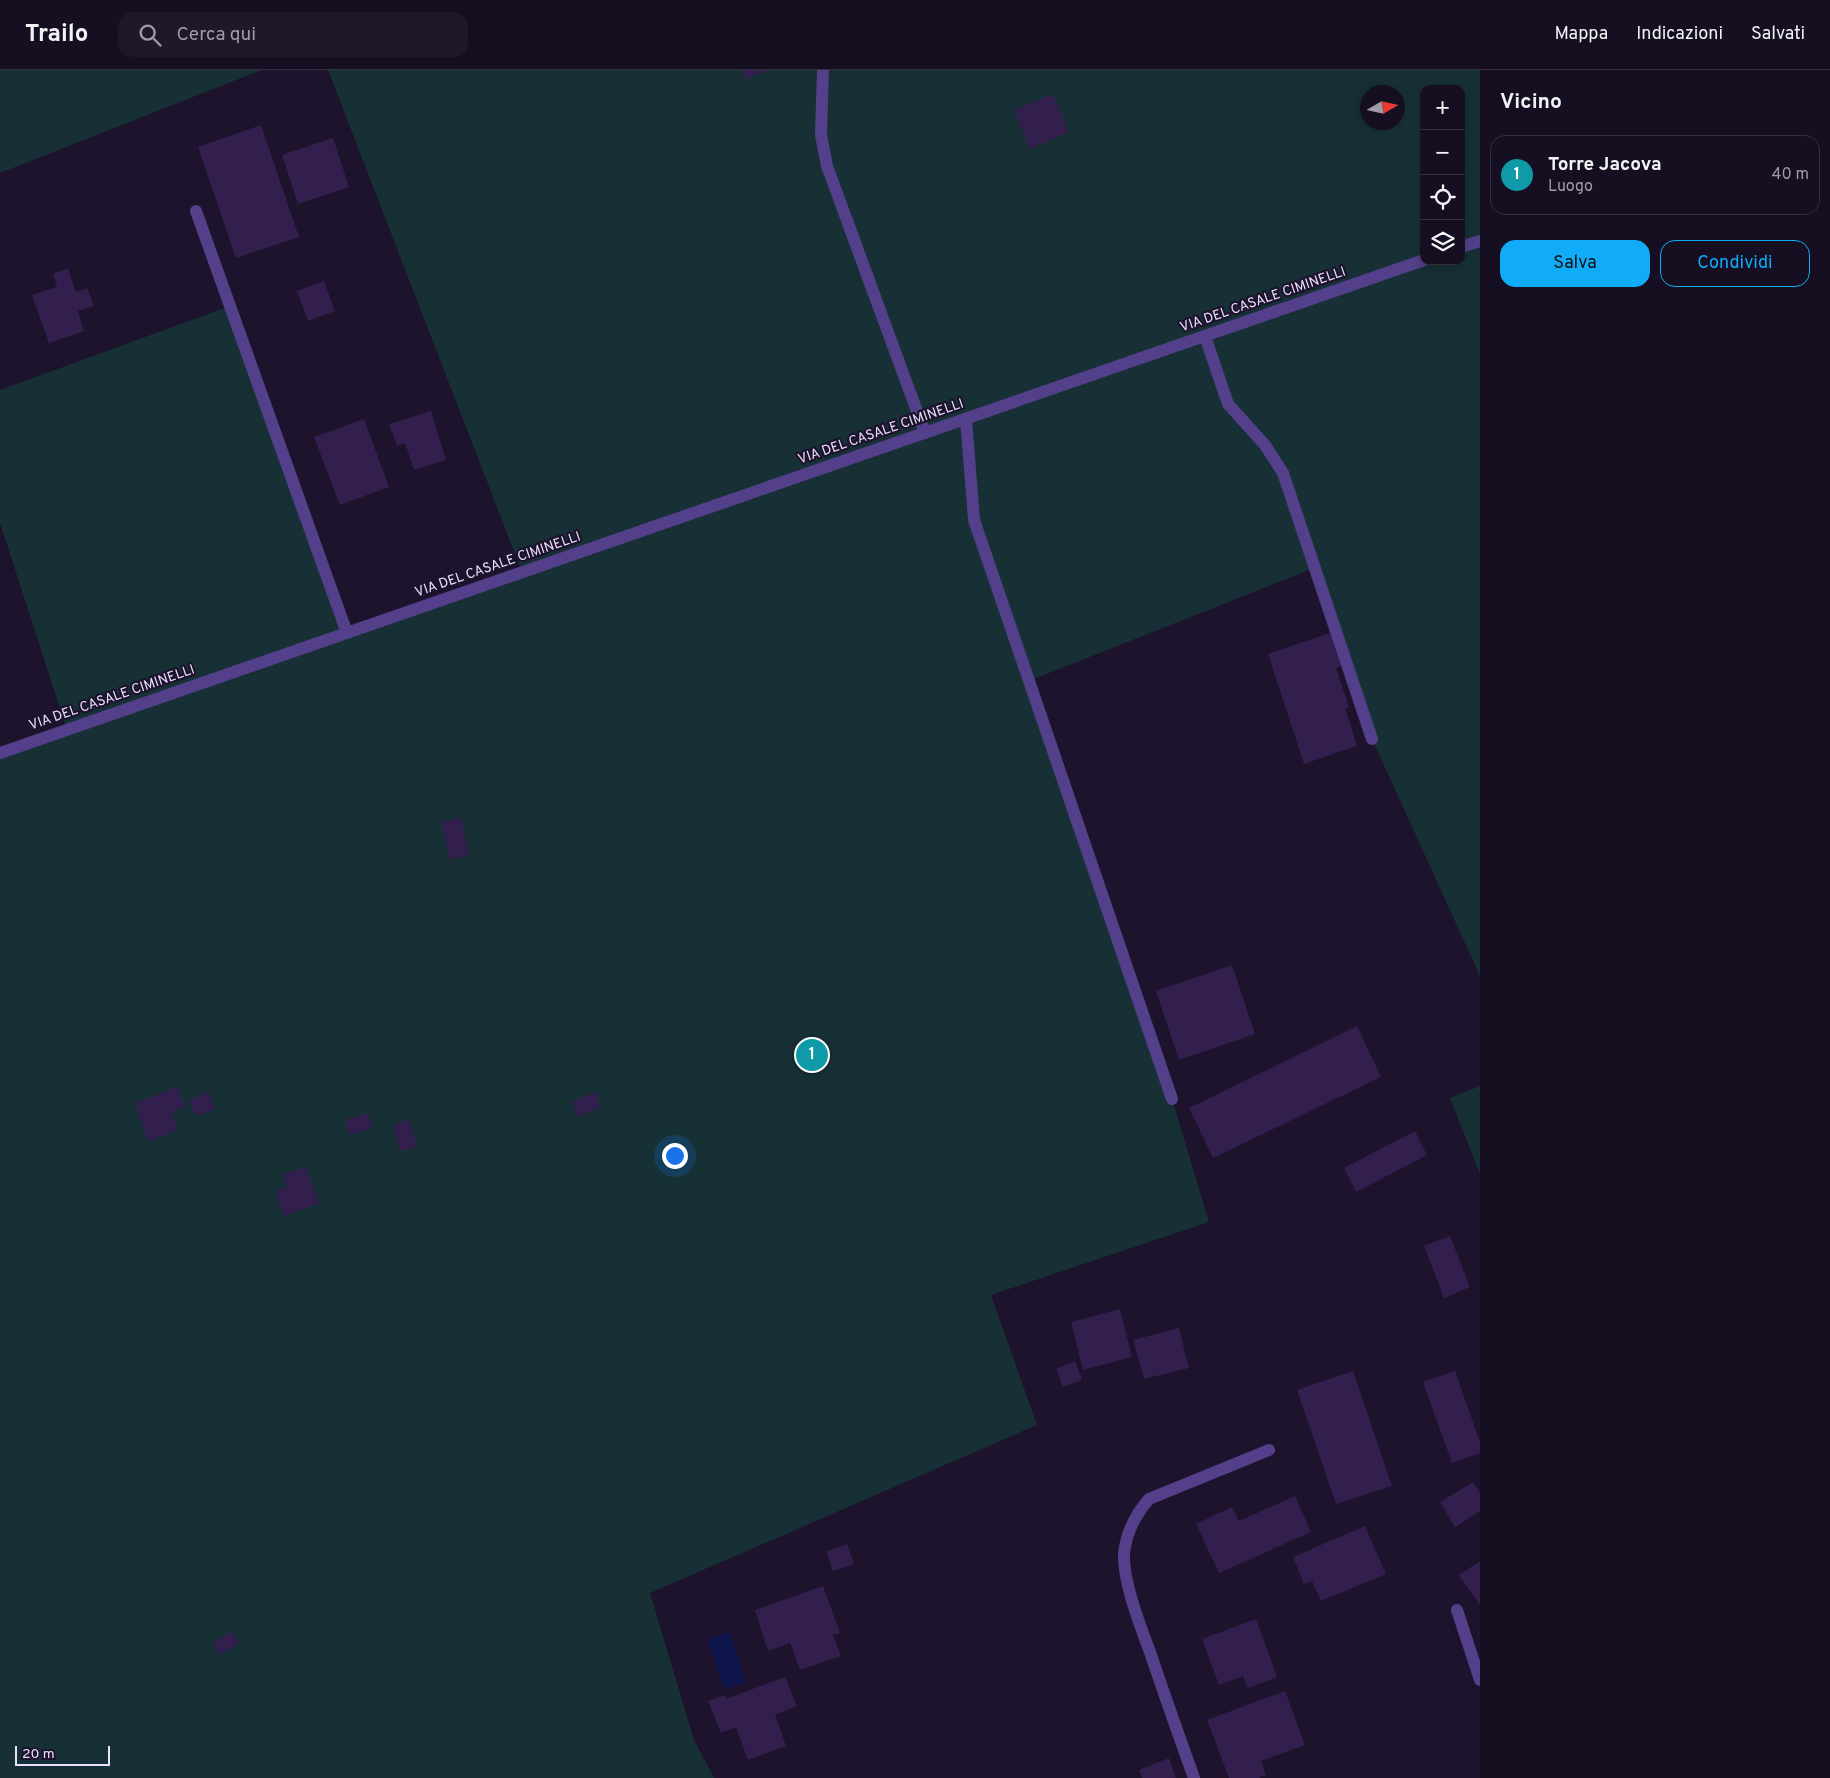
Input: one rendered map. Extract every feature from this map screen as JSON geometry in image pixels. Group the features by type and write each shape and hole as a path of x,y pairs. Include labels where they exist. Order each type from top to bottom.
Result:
{"street":[{"path":"823,70 821,135 827,166 925,433"},
{"path":"196,211 347,633"},
{"path":"1465,246 1480,241"},
{"name":"VIA DEL CASALE CIMINELLI","path":"0,753 1420,261"},
{"path":"1205,336 1228,404 1265,445 1283,474 1372,739"},
{"path":"966,418 974,520 1172,1099"},
{"path":"1194,1778 1140,1623 1128,1582 1124,1554 1128,1536 1137,1514 1149,1499 1269,1450"},
{"path":"1457,1610 1480,1680"}],"green space":[{"path":"0,70 262,70 0,173"},
{"path":"328,70 1480,70 1480,976 1372,739 1314,568 1029,681 1172,1099 1209,1222 991,1295 1037,1425 650,1593 694,1740 714,1778 0,1778 0,753 67,730 0,523 0,390 230,306 347,633 522,572"},
{"path":"1480,1086 1480,1174 1450,1098"}],"shaded area":[{"path":"730,1632 746,1682 724,1689 707,1639"}],"building":[{"path":"742,70 770,70 745,79"},
{"path":"1053,94 1069,132 1030,149 1014,110"},
{"path":"261,125 299,237 236,258 198,147"},
{"path":"333,138 349,187 298,204 282,155"},
{"path":"68,268 76,292 87,288 94,306 78,311 84,331 49,343 32,295 57,287 53,274"},
{"path":"324,281 335,311 308,321 297,291"},
{"path":"431,411 446,460 414,470 405,443 397,446 389,424"},
{"path":"364,419 389,487 340,505 314,437"},
{"path":"1330,633 1341,666 1336,668 1349,707 1345,708 1357,746 1304,764 1268,654"},
{"path":"461,818 469,855 450,860 441,822"},
{"path":"1232,965 1255,1034 1179,1060 1156,991"},
{"path":"1357,1026 1381,1077 1213,1158 1189,1108"},
{"path":"820,1036 831,1064 804,1074 793,1046"},
{"path":"178,1087 185,1107 171,1112 178,1130 148,1141 135,1103"},
{"path":"209,1092 215,1109 196,1116 189,1100"},
{"path":"595,1092 601,1107 578,1117 572,1102"},
{"path":"368,1113 373,1128 350,1135 345,1120"},
{"path":"409,1120 417,1147 400,1151 393,1124"},
{"path":"1415,1131 1427,1155 1356,1192 1344,1168"},
{"path":"306,1167 319,1203 284,1216 275,1191 287,1187 282,1175"},
{"path":"1450,1236 1470,1287 1444,1298 1424,1246"},
{"path":"1120,1309 1132,1357 1083,1370 1071,1322"},
{"path":"1179,1328 1189,1368 1144,1379 1133,1340"},
{"path":"1075,1361 1082,1380 1063,1387 1056,1369"},
{"path":"1353,1371 1392,1486 1336,1504 1297,1390"},
{"path":"1455,1371 1480,1442 1480,1453 1452,1463 1423,1382"},
{"path":"1473,1482 1480,1493 1480,1511 1455,1527 1440,1502"},
{"path":"1295,1496 1311,1532 1219,1573 1196,1524 1232,1507 1239,1521"},
{"path":"1365,1526 1386,1574 1321,1601 1312,1581 1304,1584 1293,1557"},
{"path":"847,1544 854,1564 833,1571 826,1551"},
{"path":"1480,1561 1480,1605 1459,1575"},
{"path":"823,1586 840,1633 833,1635 841,1656 800,1670 790,1643 768,1651 755,1610"},
{"path":"1256,1619 1277,1677 1248,1688 1243,1676 1219,1685 1202,1639"},
{"path":"232,1631 239,1643 219,1655 212,1644"},
{"path":"785,1677 797,1706 775,1715 786,1746 748,1760 736,1727 721,1733 708,1701 725,1695 726,1699"},
{"path":"1285,1691 1305,1745 1261,1761 1266,1775 1259,1778 1229,1778 1207,1720"},
{"path":"1169,1758 1176,1778 1142,1778 1139,1770"}],"place":[{"name":"Torre Jacova","path":"812,1055"}]}
